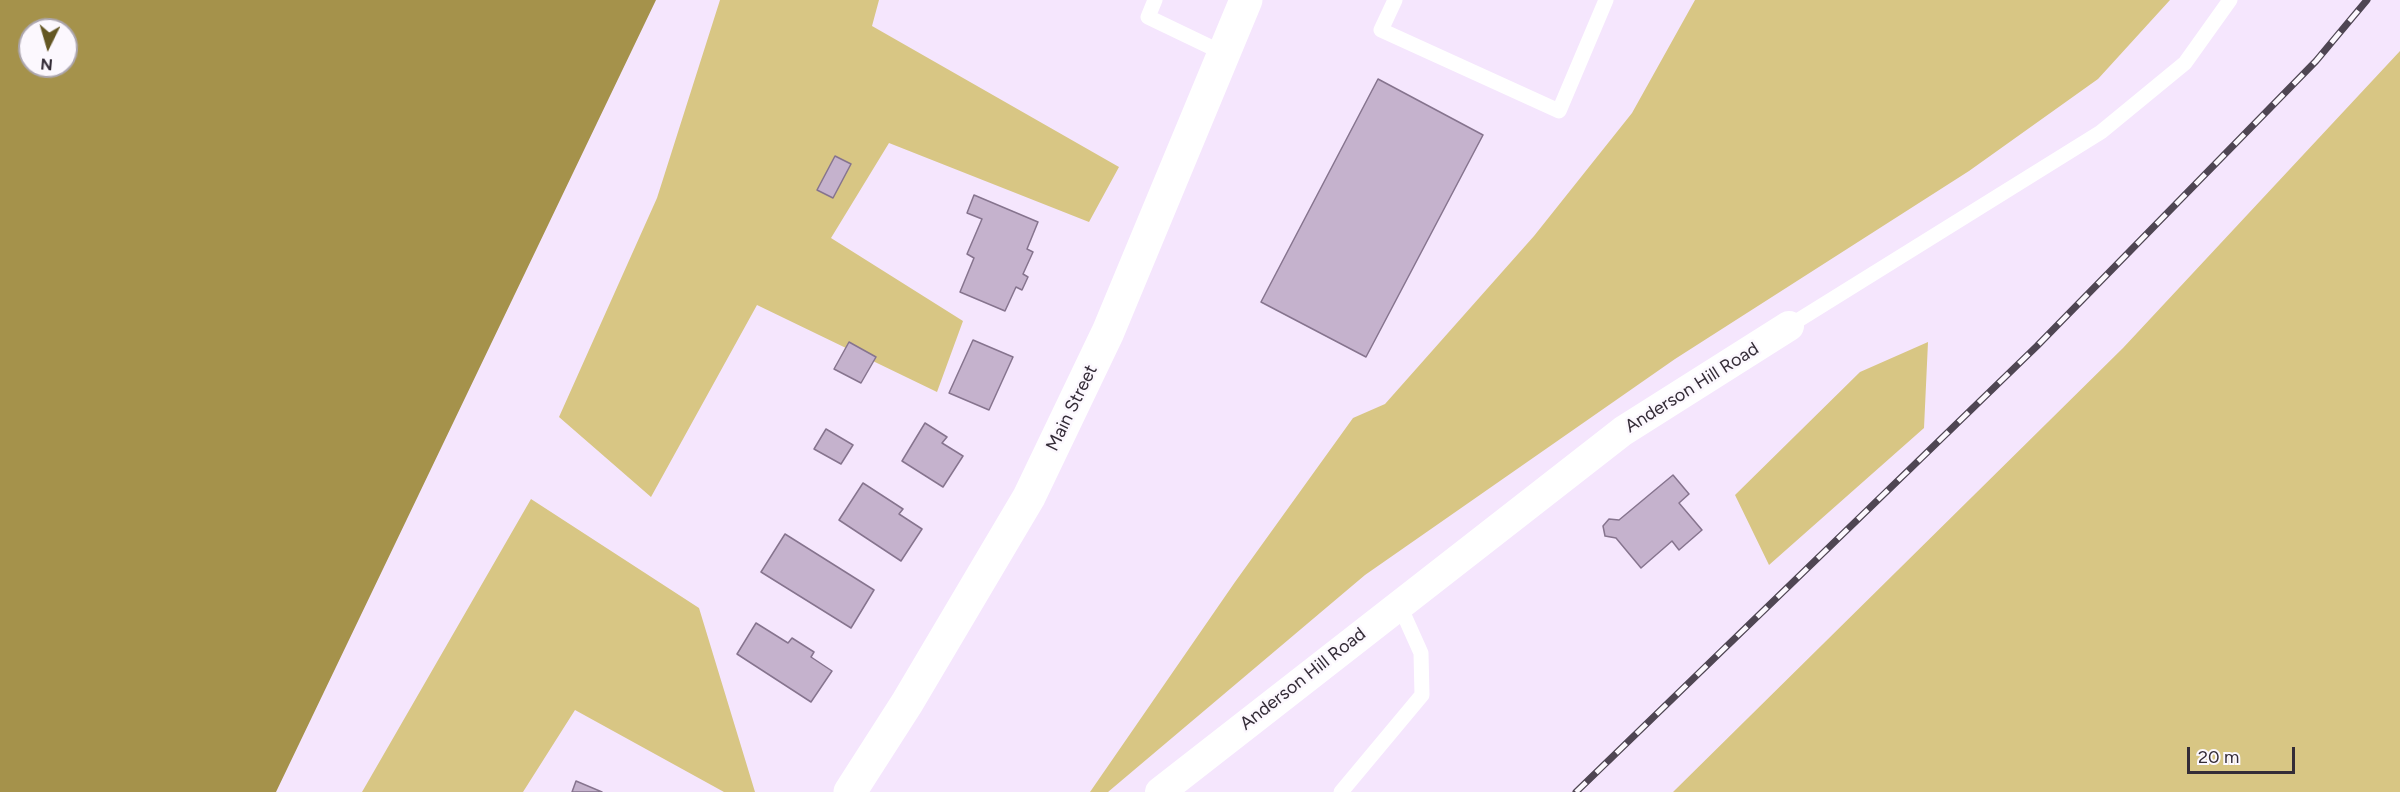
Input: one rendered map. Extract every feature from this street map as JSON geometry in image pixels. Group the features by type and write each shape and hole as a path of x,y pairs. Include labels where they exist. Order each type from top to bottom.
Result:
{"main road":[{"name":"Main Street","path":"850,792 907,703 1029,497 1108,332 1246,0"}],"street":[{"name":"Anderson Hill Road","path":"1160,792 1623,431 1790,326"}],"lane":[{"path":"1155,0 1148,16 1223,53"},
{"path":"1395,0 1381,30 1559,111 1606,0"},
{"name":"Anderson Hill Road","path":"1790,326 2101,132 2184,63 2230,0"},
{"path":"1341,792 1422,694 1421,653 1400,604"}],"shaded area":[{"path":"0,0 656,0 276,792 0,792"},
{"path":"720,0 879,0 872,26 1119,167 1089,222 889,143 831,238 963,321 937,392 757,305 651,497 559,417 657,198"},
{"path":"1695,0 2170,0 2098,79 1969,171 1675,359 1365,575 1108,792 1090,792 1235,582 1353,418 1385,404 1534,236 1632,113"},
{"path":"2400,51 2400,792 1673,792 2123,348"},
{"path":"1928,342 1924,428 1769,565 1735,495 1860,372"},
{"path":"531,499 699,608 755,792 724,792 575,710 523,792 362,792"}],"building":[{"path":"1378,79 1483,135 1366,357 1261,302"},
{"path":"835,156 851,164 833,198 817,190"},
{"path":"974,195 1038,222 1027,249 1033,252 1023,274 1028,277 1022,290 1016,287 1005,311 960,292 974,258 967,254 982,219 967,213"},
{"path":"973,340 1013,357 989,410 949,393"},
{"path":"849,342 876,357 861,383 834,369"},
{"path":"925,423 947,437 942,443 963,456 943,487 902,461"},
{"path":"826,429 853,445 841,464 814,449"},
{"path":"1673,475 1689,494 1679,503 1702,530 1679,550 1672,541 1641,568 1616,538 1605,536 1603,526 1609,519 1619,520"},
{"path":"863,483 903,509 899,514 922,529 901,561 839,520"},
{"path":"785,534 874,590 851,628 761,572"},
{"path":"756,623 788,643 792,638 814,652 811,657 832,671 811,702 737,654"},
{"path":"576,781 602,792 572,792"}],"railway":[{"path":"1576,792 2037,346 2316,61 2367,0"}]}
